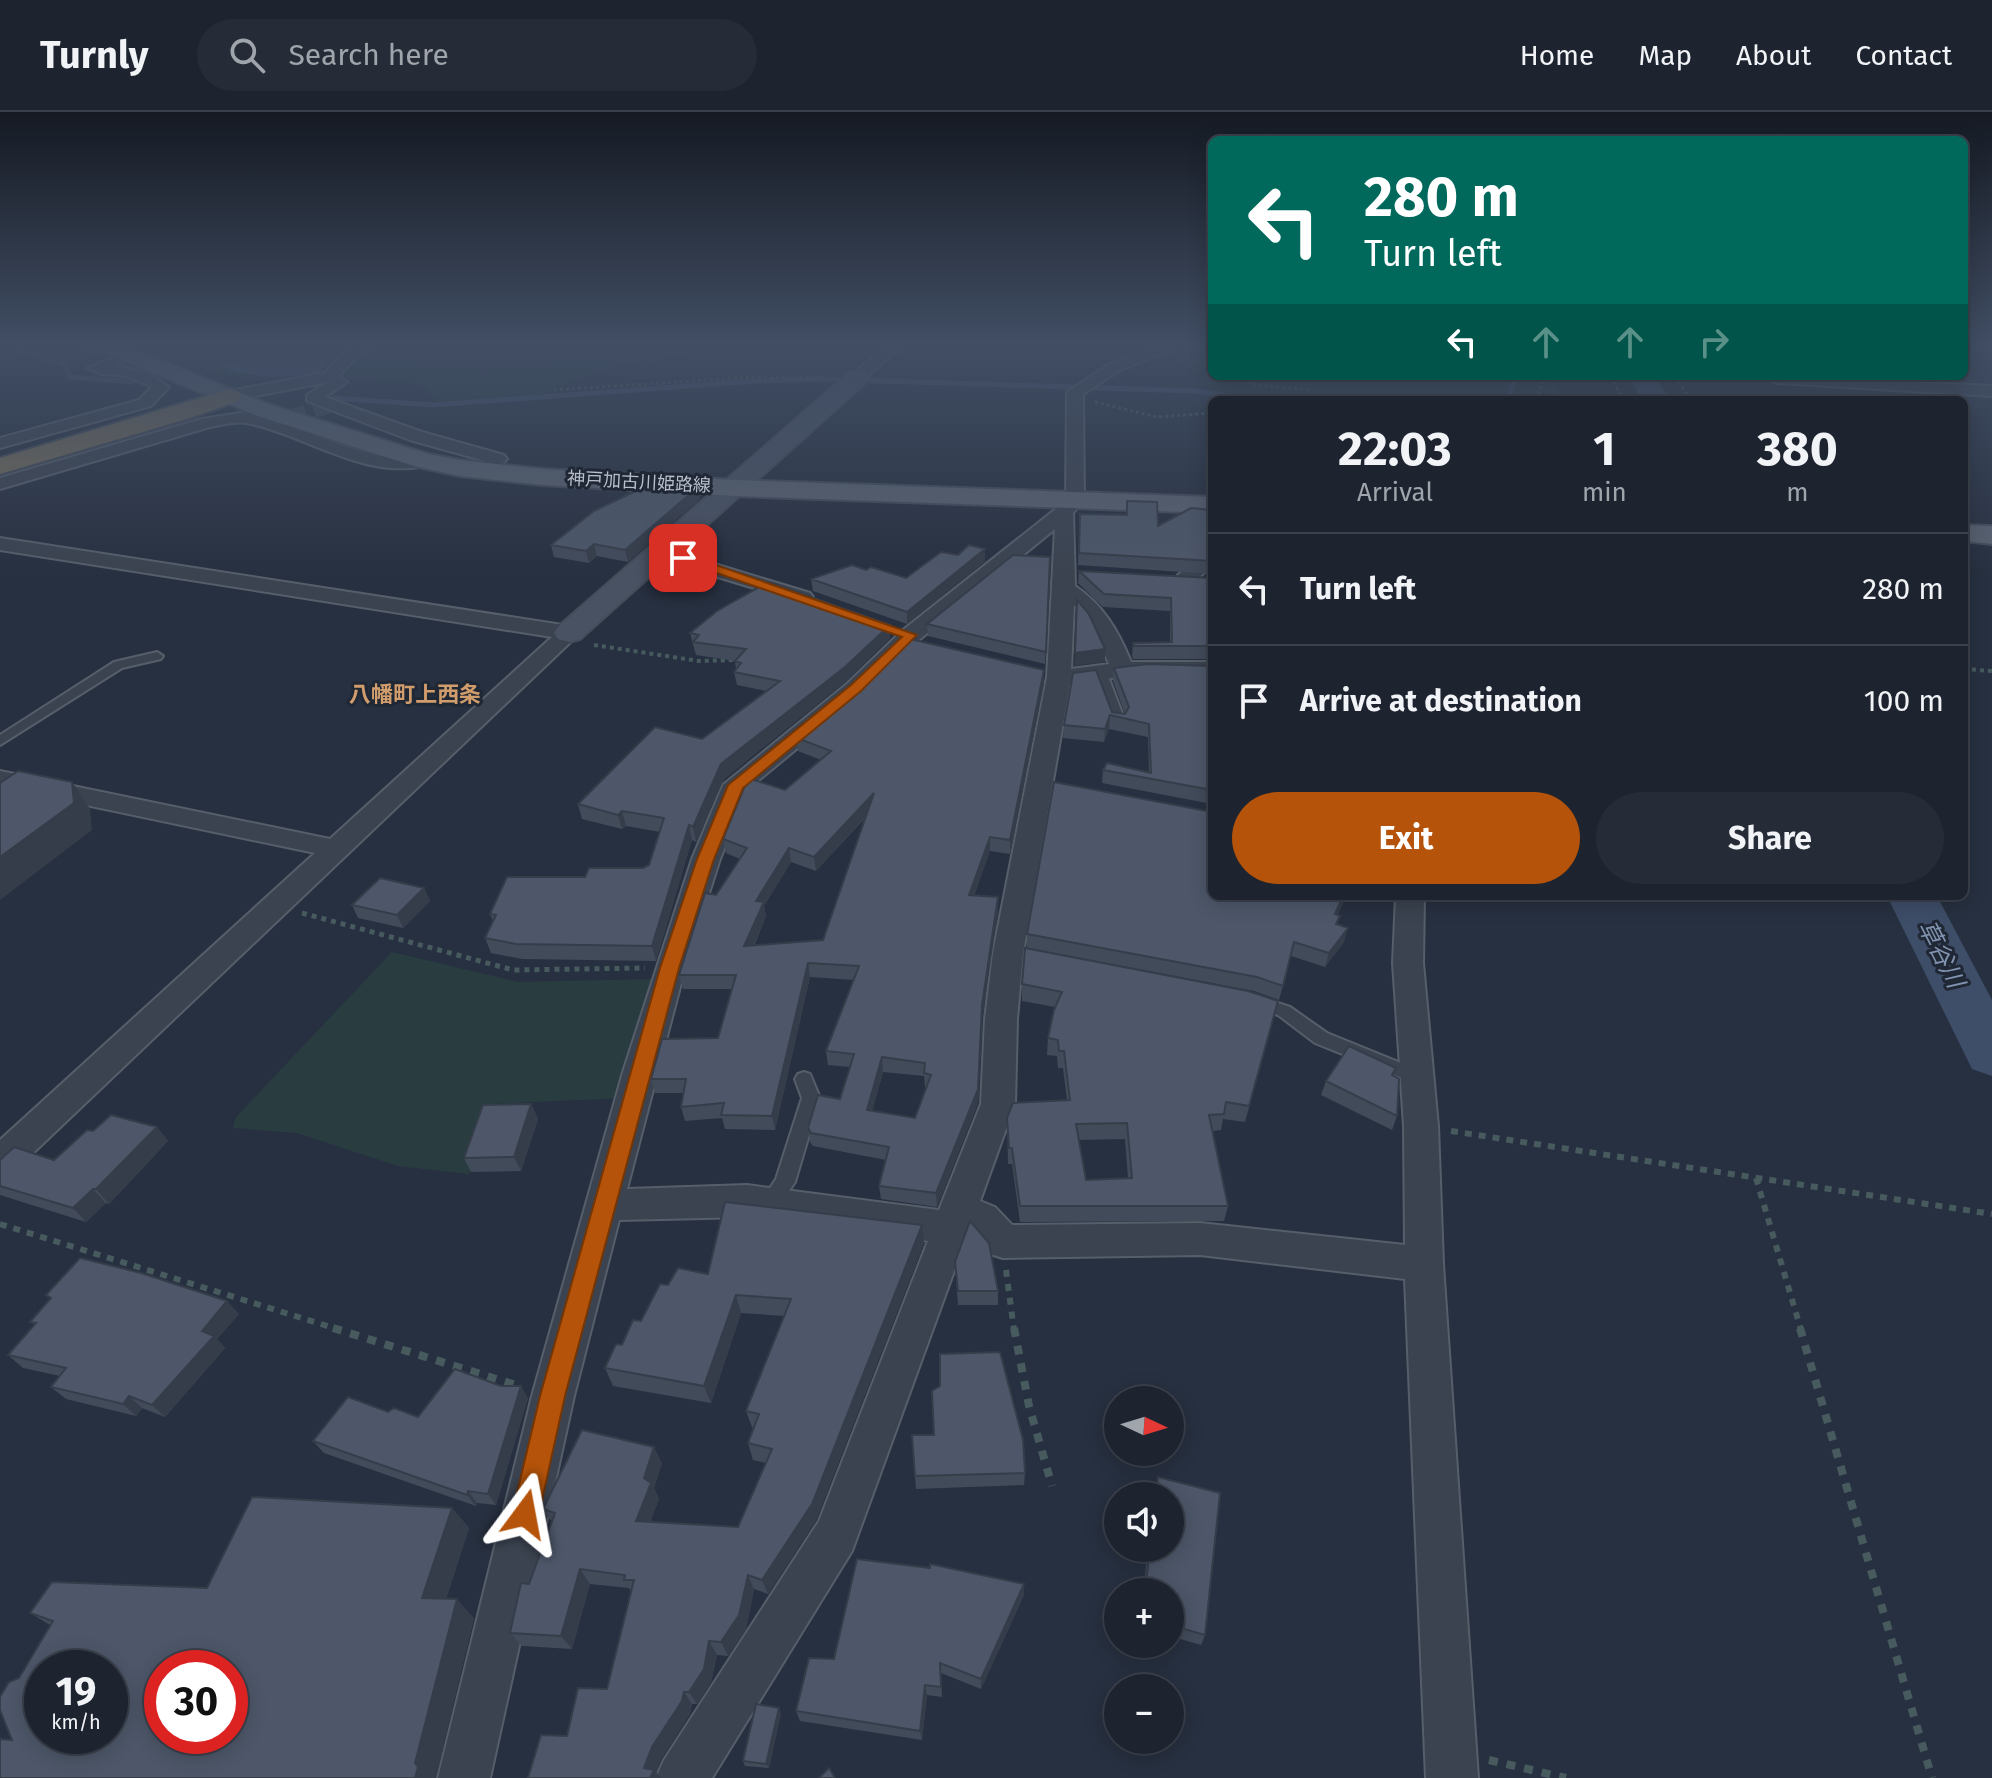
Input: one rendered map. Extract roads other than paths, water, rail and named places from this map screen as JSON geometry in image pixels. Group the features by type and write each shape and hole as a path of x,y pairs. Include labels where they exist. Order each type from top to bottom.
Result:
{"highway":[{"path":"2,473 156,422"}],"main road":[{"name":"神戸加古川姫路線","path":"298,422 423,461 484,471 1069,506 1208,505"},
{"path":"1968,533 1992,535"}],"street":[{"path":"0,443 77,422"},
{"path":"2,473 210,422"},
{"path":"259,422 355,456 396,465 423,461"},
{"path":"377,422 498,459 484,471"},
{"path":"0,1162 565,636 809,422"},
{"path":"682,1778 836,1535 998,1104 1041,782 1051,675 1070,579 1069,506 1074,422"},
{"path":"464,1778 553,1396 670,968 706,859 736,785 856,688 901,634 1069,506"},
{"path":"0,544 565,636"},
{"path":"659,553 829,606"},
{"path":"1208,559 1178,578 1208,582"},
{"path":"1070,579 1112,642 1111,670"},
{"path":"901,634 935,648"},
{"path":"1051,675 1208,667"},
{"path":"0,779 337,849"},
{"path":"1041,782 1072,788"},
{"path":"1410,900 1408,963 1421,1126 1424,1264 1451,1764"},
{"path":"607,1205 747,1201 954,1219 982,1218 1003,1242 1200,1239 1424,1264"}],"lane":[{"path":"0,741 118,665 157,656"},
{"path":"1111,670 1119,721"},
{"path":"1247,998 1284,1011 1321,1038 1417,1077"},
{"path":"770,1203 785,1182 811,1098 804,1079"}],"waterway":[{"name":"草谷川","path":"1914,900 1992,1054"}],"tunnel":[{"path":"268,425 278,422"}],"district":[{"name":"八幡町上西条","path":"415,694"}]}
